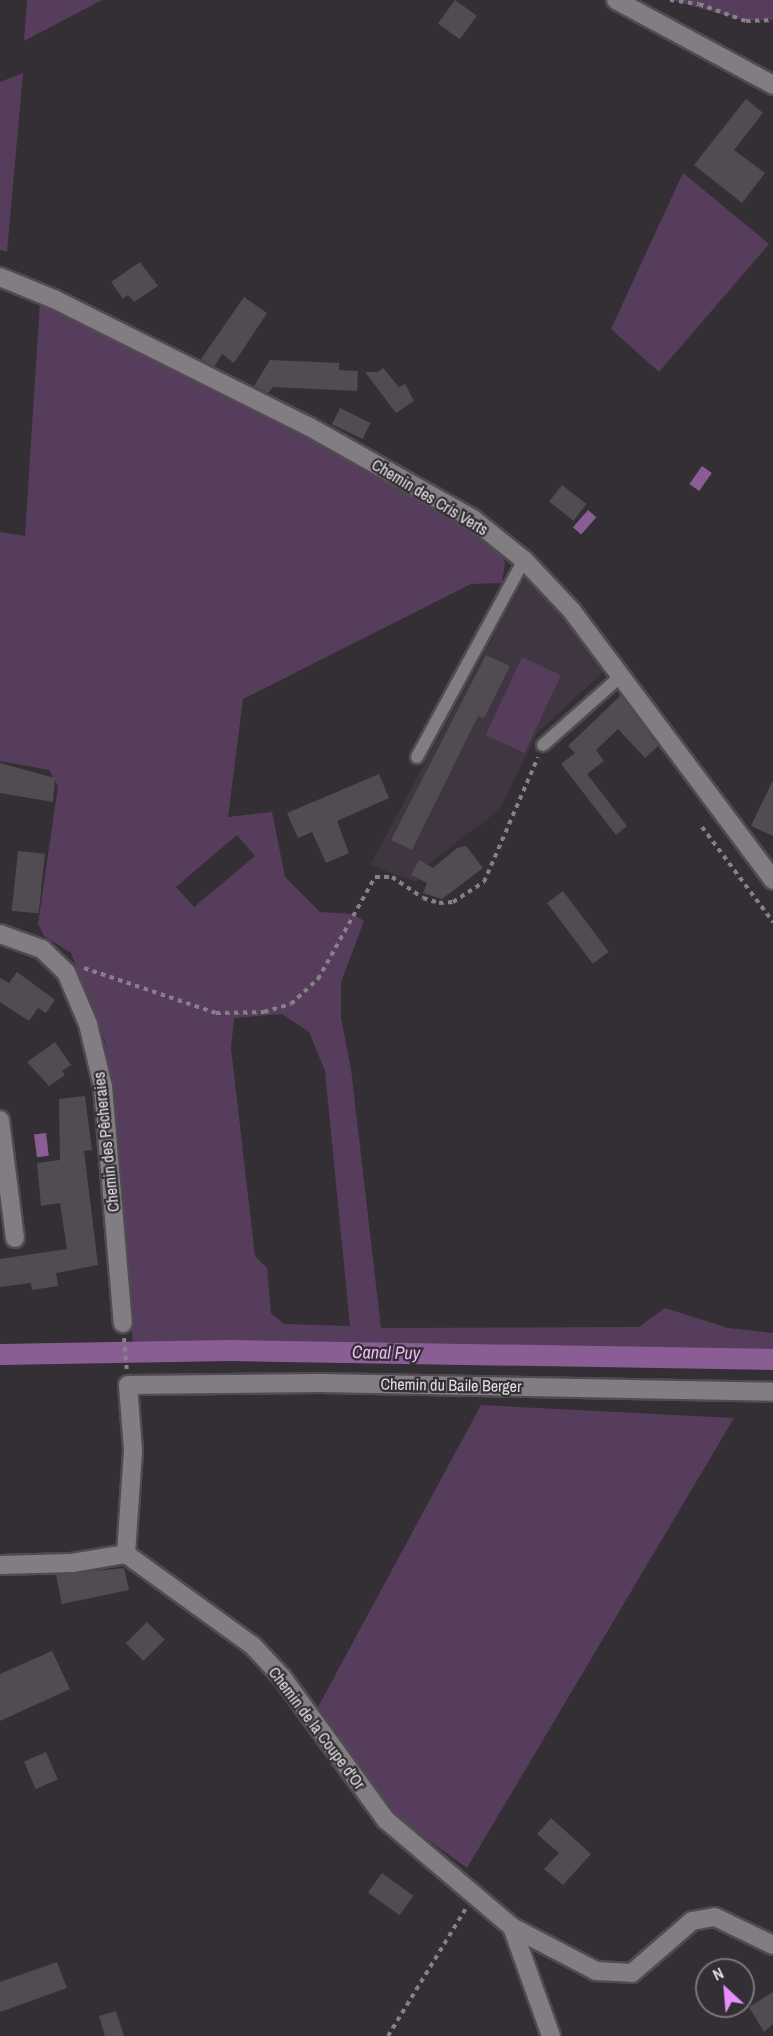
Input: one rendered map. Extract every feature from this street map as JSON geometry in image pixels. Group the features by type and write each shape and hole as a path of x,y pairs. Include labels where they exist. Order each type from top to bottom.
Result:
{"street":[{"path":"616,0 773,85"},
{"name":"Chemin des Cris Verts","path":"0,276 54,299 308,426 473,519 524,560 572,611 773,880"},
{"name":"Chemin des Pêcheraies","path":"0,934 42,949 66,972 88,1024 103,1087 123,1323"},
{"path":"1,1131 15,1238"},
{"name":"Chemin du Baile Berger","path":"126,1554 131,1527 133,1450 128,1385 321,1383 773,1392"},
{"path":"0,1565 72,1563 126,1554"},
{"name":"Chemin de la Coupe d'Or","path":"126,1554 253,1646 282,1677 386,1820 512,1926 596,1971 632,1973 692,1921 715,1917 773,1945"},
{"path":"512,1926 551,2036"}],"lane":[{"path":"417,757 524,560"},
{"path":"543,745 621,676"}],"path":[{"path":"670,0 699,4 746,21 773,20"},
{"path":"66,972 79,967 216,1013 264,1012 291,1004 318,979 375,877 392,878 423,898 439,903 453,902 484,882 543,745"},
{"path":"702,827 773,922"},
{"path":"125,1342 126,1360"},
{"path":"388,2036 474,1895"}],"shaded area":[{"path":"27,0 102,0 24,41"},
{"path":"671,0 773,0 773,20 746,21"},
{"path":"23,73 7,252 0,250 0,82"},
{"path":"683,173 769,244 659,372 611,329"},
{"path":"40,302 220,395 266,409 491,537 505,562 502,583 471,584 243,699 228,817 272,812 285,877 320,912 353,914 364,921 341,982 341,1018 351,1069 381,1328 639,1327 665,1308 728,1328 773,1333 773,1355 133,1344 105,1042 71,953 44,936 38,924 58,786 49,770 0,761 0,532 25,536","holes":["237,835 255,856 194,907 176,887","282,1014 309,1032 325,1071 350,1326 284,1324 271,1313 267,1268 255,1256 231,1048 234,1018"]},
{"path":"702,466 712,473 699,491 689,484"},
{"path":"588,510 596,517 581,535 573,527"},
{"path":"526,576 606,669 537,733 499,810 427,865 417,882 370,865"},
{"path":"522,657 561,675 525,753 486,735"},
{"path":"46,1133 49,1156 37,1157 34,1134"},
{"path":"481,1405 734,1418 467,1868 394,1815 318,1707"}],"building":[{"path":"455,0 477,16 460,39 438,23"},
{"path":"746,99 763,113 734,150 765,173 742,203 694,165"},
{"path":"140,262 158,286 134,302 128,295 123,299 111,282"},
{"path":"244,297 267,313 234,363 222,354 214,367 201,359"},
{"path":"270,360 339,363 339,370 358,371 357,391 273,387 268,393 254,386"},
{"path":"383,368 399,387 405,384 414,401 396,413 365,372 378,372"},
{"path":"340,408 371,423 363,439 332,424"},
{"path":"562,485 586,504 573,521 549,502"},
{"path":"486,655 510,666 484,718 478,716 412,850 391,840"},
{"path":"621,695 658,746 645,758 618,729 596,750 604,761 587,774 627,826 616,835 561,764 575,753 568,746"},
{"path":"0,763 55,778 53,802 0,793"},
{"path":"379,774 389,798 337,821 349,853 326,863 312,832 298,838 287,813"},
{"path":"773,780 773,836 751,826"},
{"path":"466,846 483,868 442,899 423,893 427,883 411,875 419,860 433,868 457,848"},
{"path":"18,851 45,854 39,913 12,911"},
{"path":"563,891 609,952 593,964 547,903"},
{"path":"17,972 55,1000 46,1013 38,1008 29,1021 0,1002 0,978 9,983"},
{"path":"55,1042 71,1065 62,1071 65,1075 49,1086 27,1062"},
{"path":"85,1096 92,1150 84,1151 98,1265 56,1273 58,1286 32,1290 31,1283 0,1287 0,1259 67,1249 60,1203 41,1206 37,1163 60,1160 59,1099"},
{"path":"124,1568 129,1590 62,1604 56,1575"},
{"path":"147,1622 165,1640 143,1661 126,1643"},
{"path":"52,1651 70,1689 0,1721 0,1674"},
{"path":"46,1752 58,1780 36,1789 24,1761"},
{"path":"551,1818 591,1854 563,1885 544,1869 559,1853 537,1834"},
{"path":"382,1873 414,1896 399,1915 368,1892"},
{"path":"57,1962 67,1988 0,2012 0,1982"},
{"path":"773,1992 773,2024 764,2032 755,2017 755,2003"},
{"path":"116,2011 124,2036 105,2036 99,2016"}],"waterway":[{"name":"Canal Puy","path":"0,1354 229,1350 773,1359"}]}
